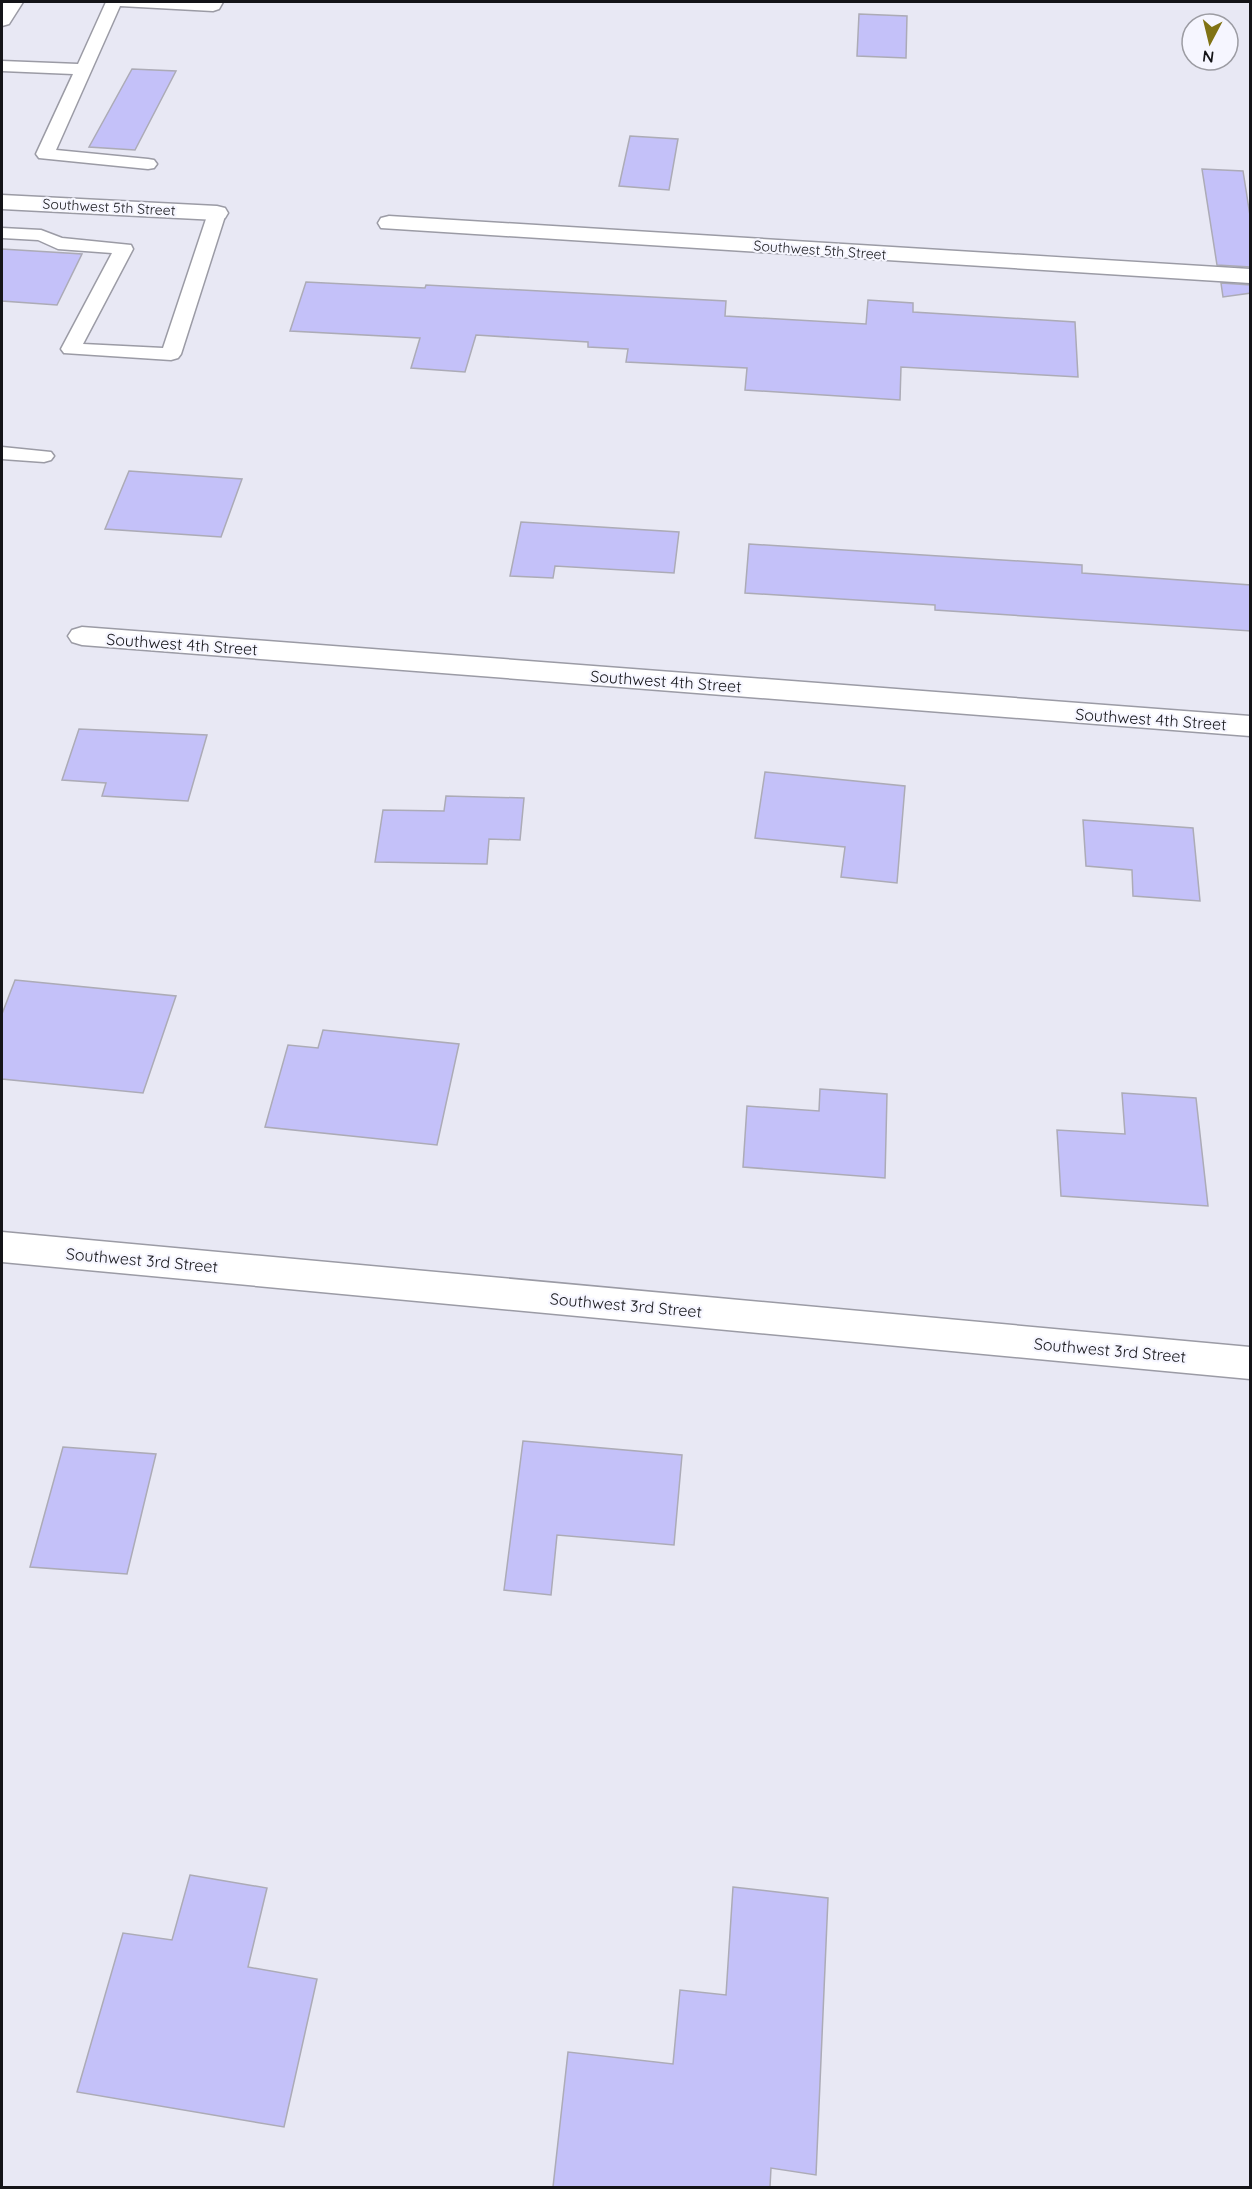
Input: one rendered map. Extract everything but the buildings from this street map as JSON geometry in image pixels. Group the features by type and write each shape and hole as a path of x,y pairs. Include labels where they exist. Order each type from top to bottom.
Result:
{"street":[{"path":"2,20 13,2"},
{"name":"Southwest 5th Street","path":"2,202 217,213"},
{"name":"Southwest 5th Street","path":"388,223 1251,276"},
{"name":"Southwest 4th Street","path":"82,636 1251,726"},
{"name":"Southwest 3rd Street","path":"2,1247 1251,1363"}],"lane":[{"path":"114,2 45,154 148,164"},
{"path":"125,2 213,6 215,2"},
{"path":"2,66 84,69"},
{"path":"2,233 41,235 58,243 124,249 71,349 171,354 217,213"},
{"path":"2,453 44,456"}]}
